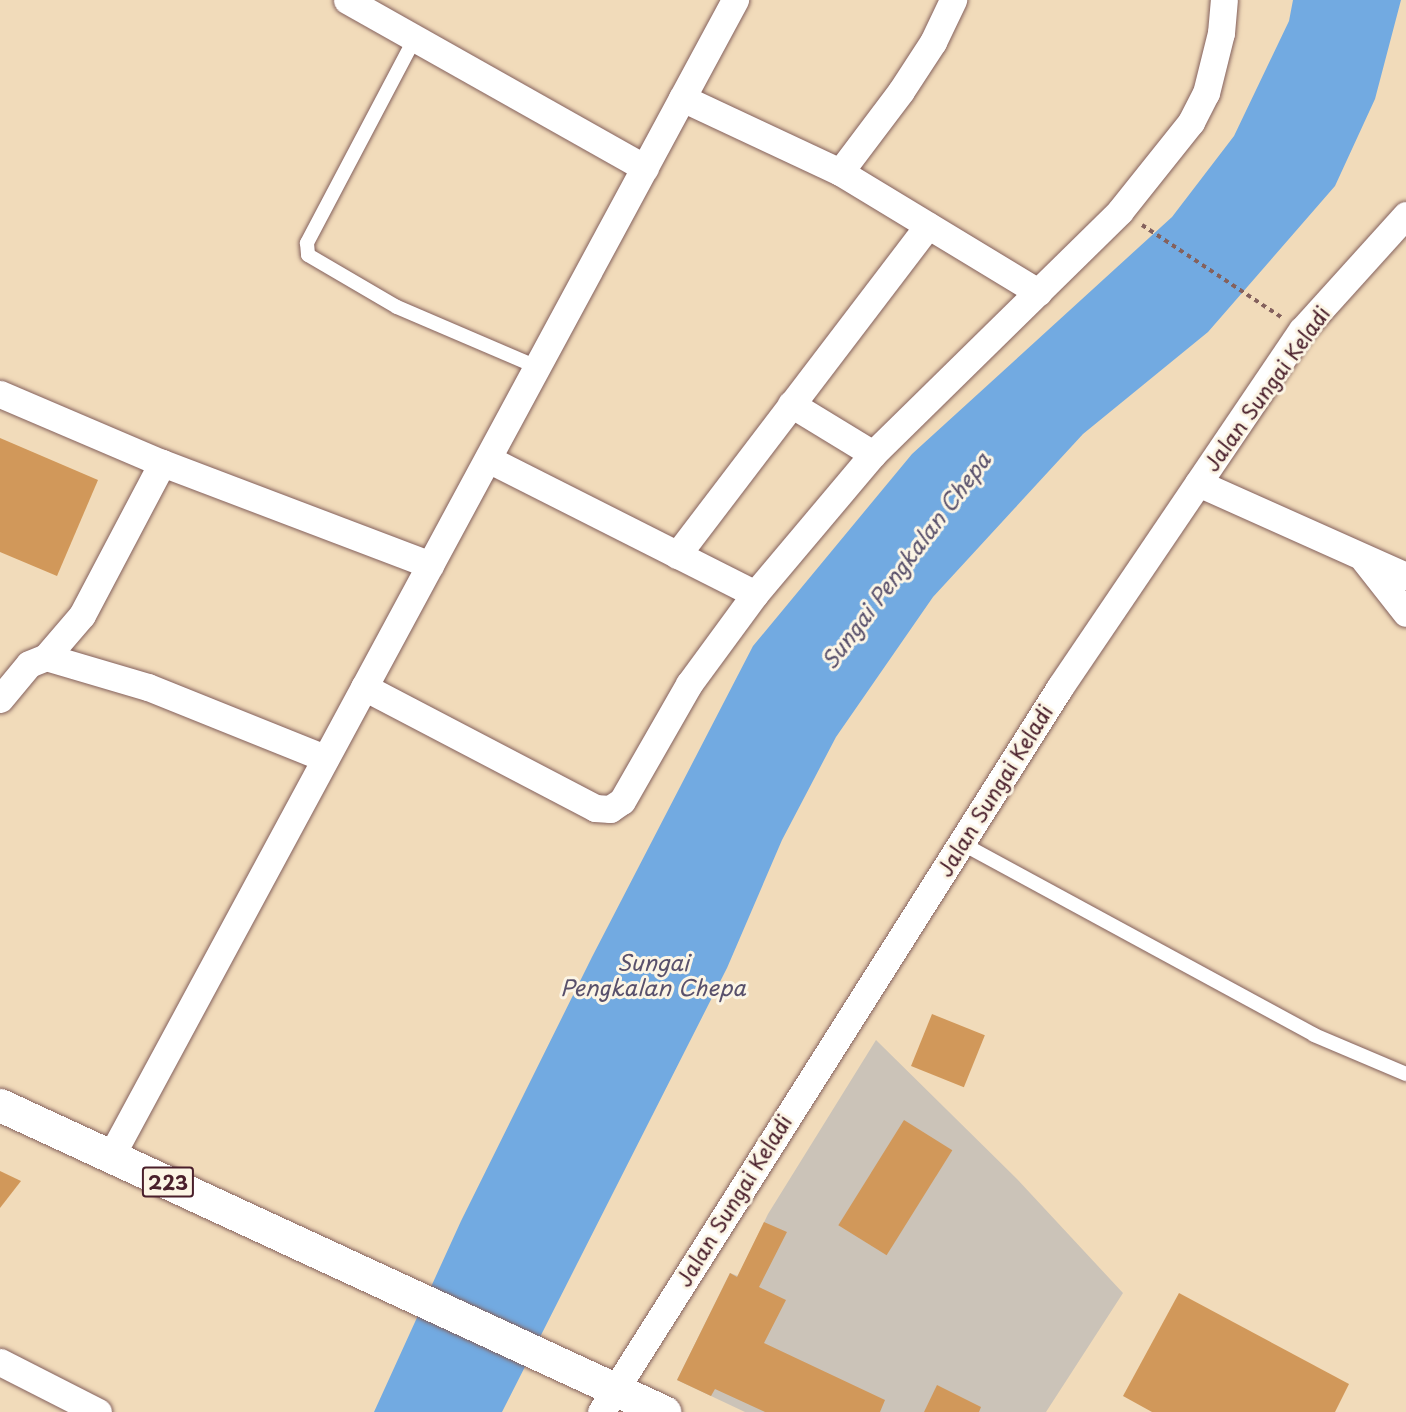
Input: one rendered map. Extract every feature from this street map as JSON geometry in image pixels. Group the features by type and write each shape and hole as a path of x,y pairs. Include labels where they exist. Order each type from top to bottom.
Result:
{"main road":[{"name":"223","path":"0,1105 577,1371 608,1400 664,1412"}],"street":[{"path":"347,0 645,168"},
{"path":"111,1156 735,0"},
{"path":"840,172 901,91 933,42 953,0"},
{"path":"364,687 595,808 610,809 622,801 689,684 755,594 873,454 1120,211 1191,122 1206,93 1221,33 1224,0"},
{"path":"682,98 840,172 1038,292"},
{"name":"Jalan Sungai Keladi","path":"608,1400 1060,687 1302,330 1406,215"},
{"path":"677,555 928,226"},
{"path":"0,394 162,463 430,565"},
{"path":"791,404 873,454"},
{"path":"488,459 755,594"},
{"path":"0,699 29,664 45,657 82,615 162,463"},
{"path":"1198,483 1406,576"},
{"path":"1362,557 1406,613"},
{"path":"45,657 148,687 326,758"},
{"path":"0,1362 98,1412"}],"lane":[{"path":"415,38 308,243 308,255 397,307 537,367"},
{"path":"961,843 1314,1035 1406,1074"}],"path":[{"path":"1154,233 1302,330"}],"shaded area":[{"path":"876,1040 1017,1179 1123,1293 1046,1412 745,1412 677,1380 730,1273 738,1276 768,1214"}],"water":[{"name":"Sungai Pengkalan Chepa","path":"1293,0 1401,0 1375,99 1335,186 1208,332 1083,434 933,597 836,737 782,840 727,968 502,1412 374,1412 461,1221 592,957 753,646 912,454 1172,217 1234,136 1289,21"}],"building":[{"path":"0,438 98,480 57,576 0,552"},
{"path":"932,1014 985,1035 964,1087 911,1066"},
{"path":"904,1120 952,1150 887,1255 838,1225"},
{"path":"0,1171 21,1181 0,1208"},
{"path":"764,1222 787,1232 759,1287 786,1300 764,1343 885,1400 880,1412 765,1412 715,1389 711,1396 677,1380 730,1273 737,1277"},
{"path":"1179,1293 1349,1384 1335,1412 1152,1412 1123,1396"},
{"path":"937,1385 981,1407 979,1412 924,1412"}]}
